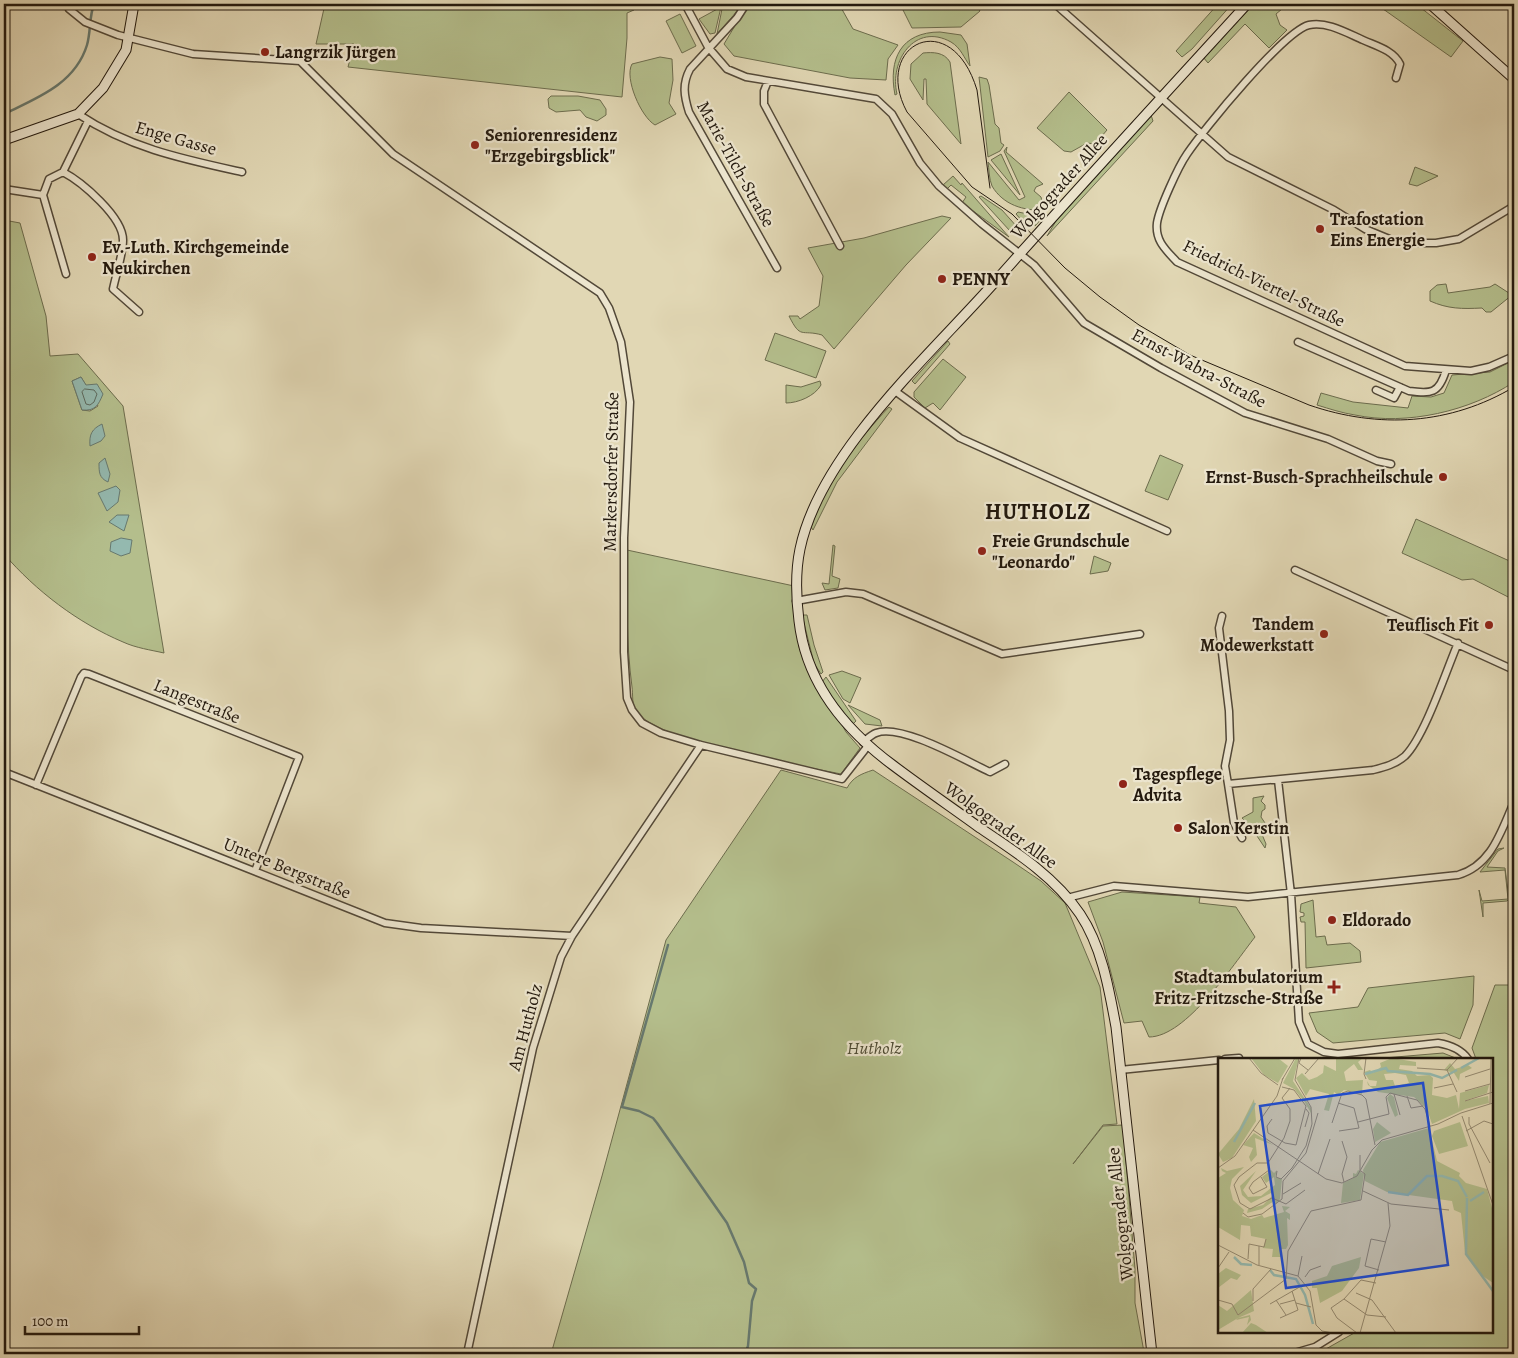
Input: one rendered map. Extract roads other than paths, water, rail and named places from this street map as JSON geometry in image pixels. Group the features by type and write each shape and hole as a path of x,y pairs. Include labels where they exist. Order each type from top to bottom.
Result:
{"main road":[{"path":"4,140 78,114 103,88 120,64 128,39 134,4"},
{"name":"Wolgograder Allee","path":"1152,1354 1116,1027 1101,960 1082,916 1068,898 1032,864 865,744 835,712 813,674 801,639 796,601 800,550 812,510 821,489 841,457 895,391 1247,4"},
{"path":"1430,4 1514,79"}],"street":[{"path":"68,4 69,9 85,22 128,39"},
{"path":"685,4 708,47 727,68 746,77 876,99 892,114 920,163 939,186 1020,254"},
{"name":"Marie-Tilch-Straße","path":"746,4 737,18 708,47 690,69 686,78 685,99 689,112 776,268"},
{"path":"1055,4 1228,157 1334,210 1365,229 1399,243 1436,243 1459,239 1512,208"},
{"name":"Friedrich-Viertel-Straße","path":"1396,78 1400,64 1394,54 1330,26 1309,25 1292,34 1271,54 1202,133 1186,155 1159,214 1157,225 1160,244 1177,262 1405,366 1446,370 1480,369 1514,356"},
{"name":"Markersdorfer Straße","path":"128,39 142,40 193,54 300,60 393,154 600,293 609,308 621,342 630,402 624,538 624,652 628,698 635,716 661,733 700,746 842,779 865,744"},
{"path":"768,81 763,97 764,104 840,246"},
{"name":"Enge Gasse","path":"78,114 88,121 145,148 242,172"},
{"path":"66,274 43,195 49,180 63,172 88,121"},
{"path":"63,172 76,179 118,221 123,239 113,289 138,312"},
{"path":"4,188 43,195"},
{"name":"Ernst-Wabra-Straße","path":"1020,254 1034,265 1084,323 1161,368 1245,413 1328,439 1377,461 1392,464"},
{"path":"1298,342 1409,391 1428,394 1436,390 1442,384 1446,370"},
{"path":"1376,390 1394,398 1400,388"},
{"path":"895,391 960,438 1167,531"},
{"path":"1295,570 1514,670"},
{"path":"796,601 846,592 863,594 1002,654 1140,634"},
{"path":"1222,616 1219,628 1229,710 1230,740 1225,766 1234,823 1242,838"},
{"path":"1228,784 1373,770 1390,765 1404,757 1418,739 1458,643"},
{"name":"Langestraße","path":"36,785 81,677 84,673 89,674 300,758 255,871"},
{"name":"Wolgograder Allee","path":"865,744 876,732 893,732 922,741 990,772 1005,764"},
{"name":"Am Hutholz","path":"467,1354 533,1048 561,957 572,936 700,746"},
{"name":"Untere Bergstraße","path":"4,772 385,923 421,928 572,936"},
{"path":"1278,780 1291,894 1299,1022 1308,1044 1324,1052 1338,1054 1438,1043 1450,1045 1464,1053 1467,1058"},
{"path":"1068,898 1114,886 1183,890 1231,897 1291,894 1467,872 1478,866 1495,846 1514,802"},
{"path":"1120,1070 1218,1060"},
{"path":"1291,1354 1314,1347 1335,1333"}],"water":[{"path":"81,377 86,385 97,384 103,394 98,405 90,410 82,410 72,381"},
{"path":"102,424 105,436 101,441 90,446 92,432"},
{"path":"105,458 110,474 108,482 101,477 99,472 99,463"},
{"path":"116,486 120,490 118,502 107,511 98,493"},
{"path":"117,515 129,515 124,531 109,522"},
{"path":"121,538 132,540 130,553 121,556 110,551 111,542"}],"waterway":[{"path":"4,114 42,95 64,80 74,70 87,45 94,4"},
{"path":"668,945 622,1107 639,1111 653,1118 727,1223 744,1262 749,1283 756,1289 752,1301 748,1346 745,1354"}],"tram line":[{"path":"990,188 977,90 965,64 950,48 934,42 919,44 906,53 899,68 899,88 907,112 972,187 1012,214 1065,268 1100,297 1139,325 1190,355 1309,405 1335,413 1362,418 1388,420 1439,416 1490,400 1514,387"}],"place":[{"name":"Langrzik Jürgen","path":"265,52"},
{"name":"Seniorenresidenz \"Erzgebirgsblick\"","path":"475,145"},
{"name":"Trafostation Eins Energie","path":"1320,229"},
{"name":"Ev.-Luth. Kirchgemeinde Neukirchen","path":"92,257"},
{"name":"PENNY","path":"942,279"},
{"name":"Ernst-Busch-Sprachheilschule","path":"1443,477"},
{"name":"Freie Grundschule \"Leonardo\"","path":"982,551"},
{"name":"Teuflisch Fit","path":"1489,625"},
{"name":"Tandem Modewerkstatt","path":"1324,634"},
{"name":"Tagespflege Advita","path":"1123,784"},
{"name":"Salon Kerstin","path":"1178,828"},
{"name":"Eldorado","path":"1332,920"},
{"name":"Stadtambulatorium Fritz-Fritzsche-Straße","path":"1334,987"}],"district":[{"name":"HUTHOLZ","path":"1038,511"}],"park label":[{"name":"Hutholz","path":"874,1048"}]}
